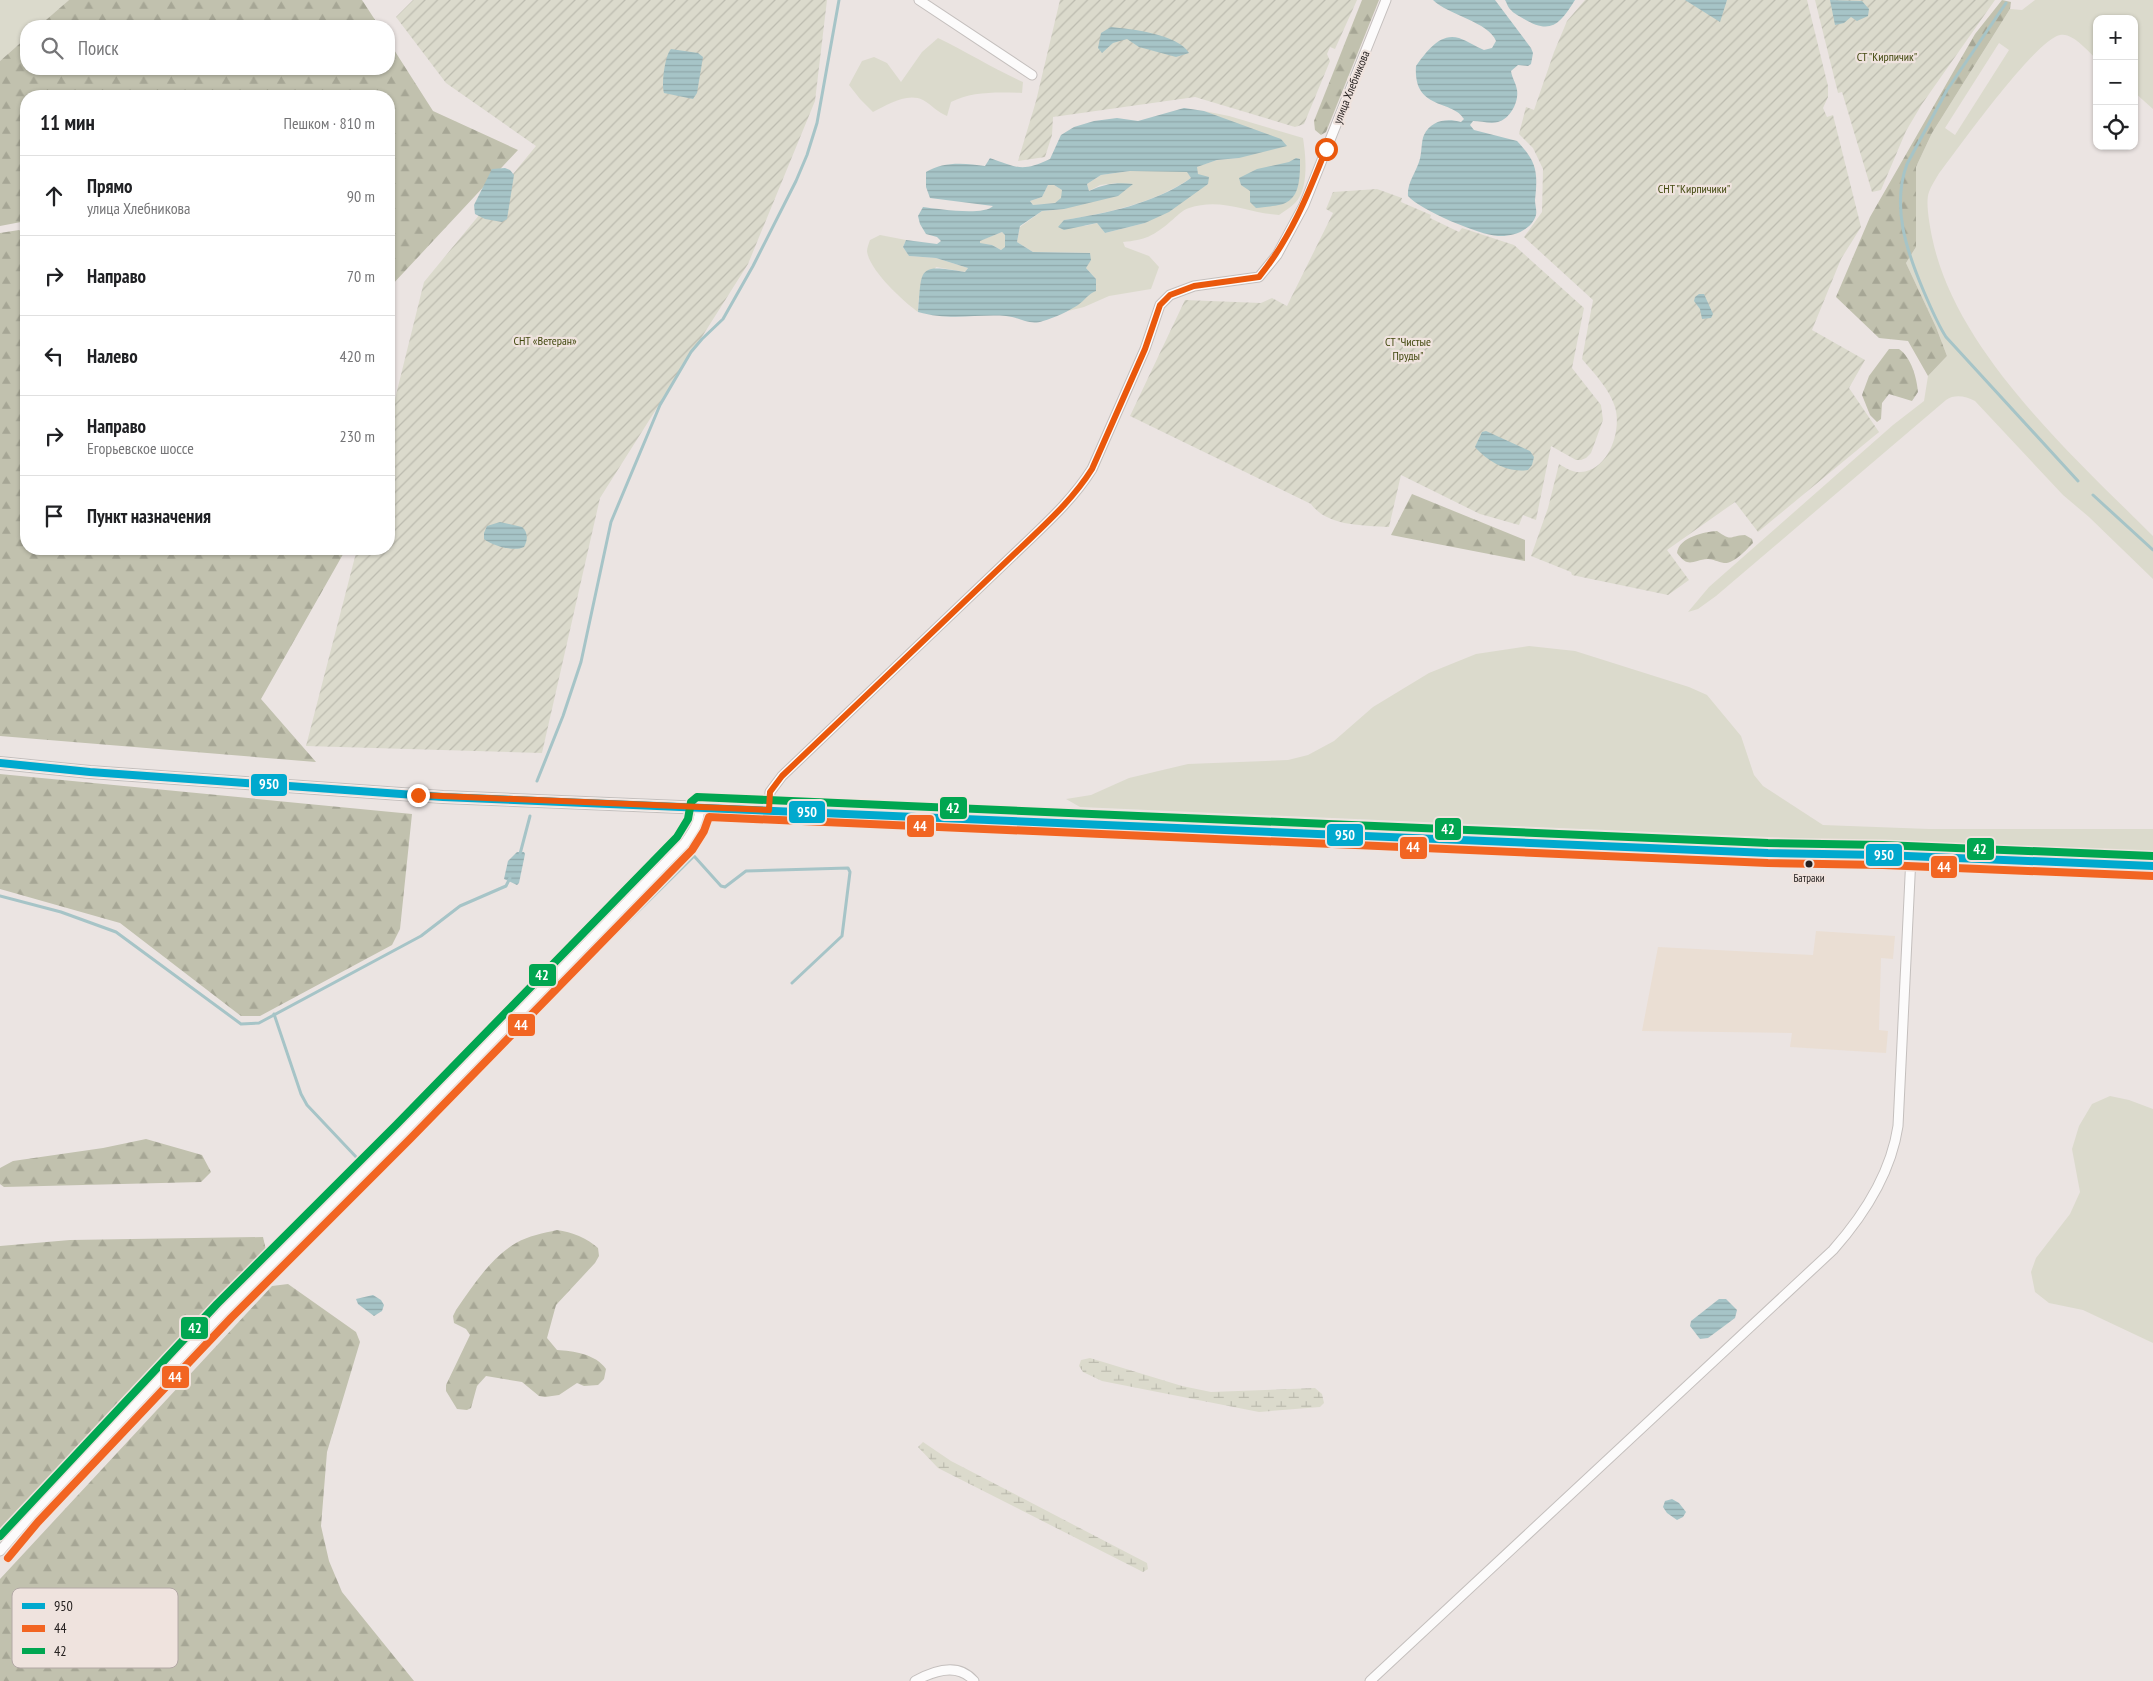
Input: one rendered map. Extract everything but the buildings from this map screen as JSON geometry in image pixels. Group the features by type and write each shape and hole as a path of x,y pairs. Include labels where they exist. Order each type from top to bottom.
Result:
{"main road":[{"path":"0,763 434,796 1758,853 1911,856 2153,866"}],"street":[{"path":"919,0 1032,75"},
{"name":"улица Хлебникова","path":"769,810 770,792 782,776 1042,527 1082,485 1092,469 1145,349 1160,305 1170,295 1194,286 1259,277 1278,254 1304,205 1386,0"},
{"path":"0,1551 31,1515 224,1311 403,1132 685,843 696,828 700,807"},
{"path":"1370,1681 1826,1257 1854,1226 1885,1175 1895,1146 1898,1126 1911,856"},
{"path":"915,1681 925,1675 944,1669 957,1670 974,1681"}],"shaded area":[{"path":"1816,931 1895,936 1893,959 1881,958 1879,1030 1888,1031 1886,1053 1790,1047 1792,1033 1642,1031 1658,947 1813,955"}],"green space":[{"path":"0,0 69,0 46,20 20,20 20,43 0,61"},
{"path":"69,0 362,0 375,20 46,20"},
{"name":"СНТ «Ветеран»","path":"413,0 827,0 815,101 748,264 600,498 542,753 306,746 355,555 395,555 395,399 424,282 536,146 446,83 396,17"},
{"path":"1060,0 1357,0 1335,49 1330,47 1327,54 1330,61 1304,124 1295,127 1195,97 1053,117 1052,135 1045,157 1018,161 1036,101"},
{"path":"1362,0 1379,0 1326,132 1321,135 1315,130 1314,121"},
{"name":"СНТ \"Кирпичики\"","path":"1585,0 1807,0 1828,86 1828,97 1823,108 1827,117 1833,115 1861,227 1841,259 1812,330 1865,360 1849,388 1879,432 1758,532 1735,502 1667,550 1689,580 1668,595 1572,575 1571,572 1531,556 1548,508 1559,464 1575,472 1591,470 1606,457 1615,437 1617,427 1617,416 1613,401 1601,382 1582,359 1593,300 1524,237 1542,212 1543,169 1533,148 1519,134 1526,107 1534,110 1567,21"},
{"name":"СТ \"Кирпичик\"","path":"1815,0 1995,0 1922,104 1906,131 1881,190 1872,192 1842,92 1838,93"},
{"path":"2002,0 2011,2 2010,9 1932,133 1916,167 1916,247 1906,263 1936,327 1947,356 1928,376 1908,341 1879,338 1836,297 1870,217 1975,34"},
{"path":"2035,0 2153,0 2153,109 2138,96 2138,15 2093,15 2093,55 2075,39 2065,35 2060,35 2048,41 2033,55 2015,75 1934,181 1928,196 1928,214 1932,237 1945,279 1965,321 1991,361 2054,437 2153,536 2153,579 2089,517 2063,495 1975,401 1956,396 1946,400 1716,596 1698,609 1688,612 1709,587 1893,425 1924,401 1928,376 1947,356 1936,327 1906,263 1916,247 1916,167 1932,133 2010,9 2022,10","holes":["1999,43 2009,50 1955,135 1945,128"]},
{"path":"938,38 1023,82 1022,93 986,93 959,98 951,102 947,116 917,98 897,100 873,112 849,85 862,61 874,57 887,63 901,82 922,52"},
{"path":"20,43 20,75 395,75 395,51 433,111 518,150 395,282 395,90 20,90 20,222 0,226 0,61"},
{"path":"1204,111 1229,116 1303,138 1305,172 1303,190 1299,197 1293,205 1279,215 1212,204 1186,209 1154,234 1137,240 1123,242 1125,247 1149,256 1159,267 1151,289 1109,296 1084,307 1064,312 1083,299 1096,279 1086,268 1090,253 1033,252 1017,242 1020,227 1042,211 1064,209 1118,183 1100,185 1089,191 1087,184 1101,175 1130,171 1187,171 1191,178 1162,194 1130,206 1064,220 1085,226 1097,223 1105,233 1145,223 1208,184 1198,174 1196,167 1217,160 1239,158 1242,126"},
{"path":"1048,185 1054,185 1062,190 1062,198 1055,203 1033,205 1030,201 1042,197"},
{"name":"СТ \"Чистые Пруды\"","path":"1377,189 1402,198 1401,202 1431,215 1430,218 1459,232 1462,228 1514,245 1584,308 1572,368 1601,405 1603,420 1591,453 1586,458 1576,460 1551,446 1536,520 1523,515 1519,525 1480,514 1401,475 1389,527 1357,525 1336,521 1318,512 1311,504 1130,416 1185,300 1261,303 1272,298 1287,306 1333,213 1326,209 1333,192"},
{"path":"20,231 20,555 343,555 261,699 316,762 0,736 0,233"},
{"path":"1002,232 1005,235 1005,247 1001,250 992,245 980,244 979,241"},
{"path":"880,235 906,240 903,247 909,256 936,258 968,268 965,272 936,267 919,297 918,312 880,276 869,259 867,251 870,240"},
{"path":"1889,349 1899,349 1907,357 1915,374 1918,392 1912,401 1889,394 1882,403 1881,419 1877,422 1870,415 1862,395 1869,376"},
{"path":"1412,494 1525,540 1525,561 1391,535"},
{"path":"1717,531 1731,538 1745,535 1752,539 1753,543 1740,556 1728,563 1712,559 1688,562 1677,553 1682,543 1687,539 1699,534"},
{"path":"1529,646 1575,651 1689,687 1707,695 1741,736 1754,775 1763,786 1823,825 1929,829 2153,829 2153,856 1858,841 1080,807 1066,799 1091,795 1129,778 1188,764 1288,760 1308,755 1334,741 1373,707 1429,673 1476,654"},
{"path":"0,774 412,814 400,929 392,945 260,1016 241,1016 120,923 0,889"},
{"path":"2110,1096 2129,1100 2153,1109 2153,1343 2083,1310 2049,1303 2035,1292 2031,1272 2036,1258 2070,1214 2080,1192 2072,1149 2079,1126 2092,1104"},
{"path":"146,1139 202,1155 211,1172 201,1182 4,1187 0,1184 0,1168 13,1161 103,1148"},
{"path":"557,1230 574,1234 589,1241 598,1248 599,1256 595,1263 556,1305 547,1338 557,1350 577,1352 602,1364 606,1369 604,1379 598,1385 584,1386 577,1383 559,1395 545,1397 539,1396 522,1382 486,1376 477,1386 471,1408 467,1410 457,1409 446,1391 446,1385 470,1335 466,1329 454,1323 453,1316 456,1310 498,1256 526,1238"},
{"path":"263,1237 266,1250 0,1539 0,1246 70,1240"},
{"path":"288,1284 356,1332 360,1342 327,1452 321,1526 329,1561 342,1592 414,1681 0,1681 0,1579 272,1286"},
{"path":"1090,1358 1182,1386 1211,1392 1315,1388 1322,1394 1324,1403 1320,1407 1259,1412 1102,1381 1083,1372 1079,1366 1081,1360"},
{"path":"923,1442 951,1461 1147,1563 1148,1569 1143,1572 938,1468 918,1447"}],"water":[{"path":"1433,0 1495,0 1533,53 1531,64 1528,66 1518,65 1511,71 1516,87 1517,100 1510,114 1498,122 1473,121 1470,125 1474,130 1517,141 1529,155 1535,168 1536,215 1530,225 1515,234 1489,235 1464,227 1424,208 1408,196 1409,187 1421,155 1423,138 1427,130 1440,121 1461,122 1464,119 1459,113 1427,97 1421,90 1417,80 1416,66 1434,44 1446,38 1459,38 1484,50 1492,48 1496,41 1492,34 1485,29"},
{"path":"1505,0 1575,0 1559,21 1548,26 1541,26 1533,24 1515,14"},
{"path":"1685,0 1727,0 1720,22"},
{"path":"1830,0 1862,1 1869,9 1868,16 1857,21 1851,17 1844,23 1835,25"},
{"path":"1111,27 1142,31 1165,37 1175,41 1189,53 1176,57 1139,47 1127,39 1113,43 1102,53 1098,48 1101,33"},
{"path":"671,49 698,53 703,57 697,93 693,99 664,93 664,70"},
{"path":"1184,108 1204,111 1281,139 1287,146 1239,158 1217,160 1197,167 1198,174 1209,177 1208,184 1169,212 1145,223 1105,233 1097,223 1064,230 1058,227 1064,220 1130,206 1162,195 1191,178 1187,172 1130,171 1101,175 1087,184 1089,191 1110,184 1133,184 1118,196 1064,209 1042,211 1020,226 1017,242 1033,252 1090,253 1091,260 1086,268 1096,279 1096,291 1078,305 1061,314 1043,321 1029,322 1006,316 952,317 918,312 920,286 925,272 930,269 938,269 965,272 968,268 936,258 909,256 903,247 906,240 937,244 941,241 937,237 926,234 920,224 918,216 923,207 980,211 993,206 930,198 926,187 926,172 947,164 985,166 990,158 1014,166 1033,166 1050,159 1061,135 1074,127 1094,121 1117,118 1138,121","holes":["1048,185 1054,185 1062,190 1061,198 1055,203 1033,205 1030,201 1042,197","1002,232 1005,235 1005,247 1001,250 992,245 980,243 980,241"]},
{"path":"1296,158 1300,159 1300,176 1292,199 1273,206 1256,208 1250,202 1250,191 1241,185 1239,178 1257,169 1289,162"},
{"path":"505,168 514,175 507,219 502,222 485,219 475,214 474,205 492,169"},
{"path":"1699,294 1704,294 1713,314 1711,318 1702,319 1700,309 1694,301 1695,297"},
{"path":"1486,431 1530,451 1534,457 1532,465 1528,470 1506,468 1492,462 1480,452 1475,447 1482,432"},
{"path":"500,522 524,529 527,536 524,547 515,549 504,548 484,539 487,526"},
{"path":"517,852 524,852 525,854 517,885 504,879 508,861"},
{"path":"373,1295 381,1300 384,1305 382,1311 374,1316 358,1304 356,1299"},
{"path":"1719,1299 1726,1299 1737,1310 1735,1318 1708,1338 1700,1339 1690,1326 1691,1321"},
{"path":"1672,1499 1679,1503 1686,1512 1683,1517 1677,1520 1667,1513 1663,1507 1665,1501"}],"waterway":[{"path":"537,781 563,716 581,662 611,522 660,405 691,352 723,319 753,266 807,155 817,123 839,0"},
{"path":"2006,3 1947,90 1907,164 1902,180 1901,213 1903,229 1918,277 1934,315 1946,337 2078,481"},
{"path":"2093,495 2153,550"},
{"path":"520,854 530,816"},
{"path":"412,1135 694,856 721,886 725,887 746,871 848,868 850,872 842,936 792,983"},
{"path":"0,896 61,912 116,932 241,1024 259,1023 421,936 460,906 506,886 510,878"},
{"path":"274,1014 301,1094 307,1105 358,1159"},
{"path":"373,1171 376,1174 396,1151"}],"transit line":[{"name":"950","path":"0,763 90,772 443,797 1768,853 1883,855 2153,866"},
{"name":"42","path":"0,1536 217,1304 396,1125 677,837 688,819 691,802 697,797 1768,843 1883,845 2153,856"},
{"name":"44","path":"8,1558 38,1522 231,1318 410,1139 692,850 704,831 709,817 1768,863 1883,865 2153,876"}],"place":[{"name":"Батраки","path":"1809,864"}],"route":[{"path":"418,795 769,810 770,792 782,776 1030,539 1067,503 1082,485 1092,469 1145,349 1160,305 1170,295 1194,286 1259,277 1278,254 1304,205 1326,149"}]}
